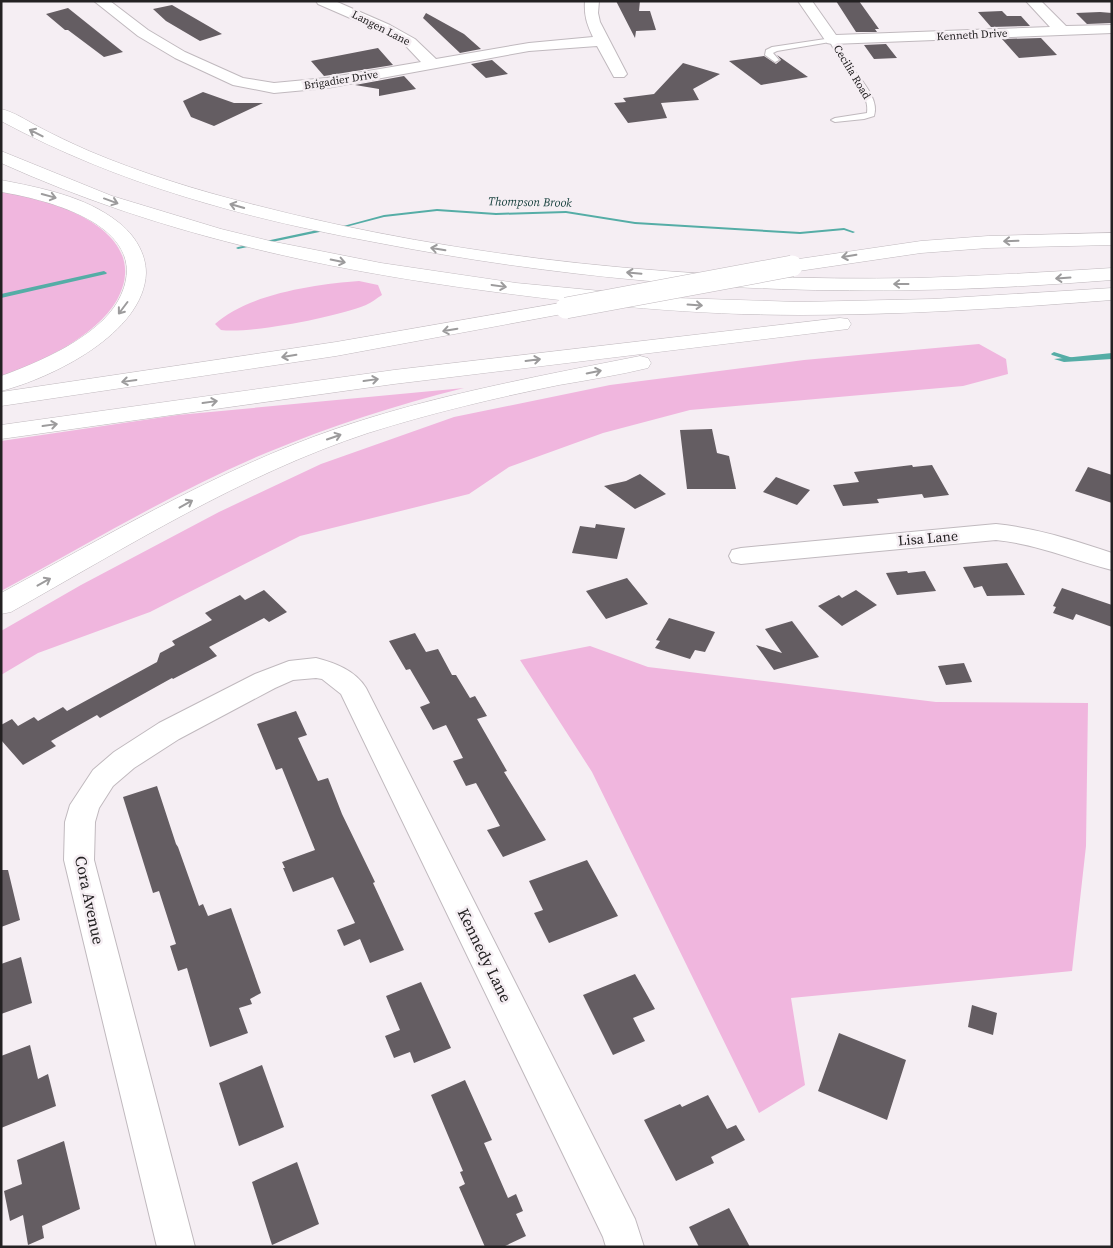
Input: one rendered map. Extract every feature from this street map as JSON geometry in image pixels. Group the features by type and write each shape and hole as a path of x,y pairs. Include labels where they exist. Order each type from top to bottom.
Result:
{"highway":[{"path":"1,114 53,141 122,170 187,192 284,218 386,240 552,266 712,279 918,284 1112,274"},
{"path":"1,156 108,200 207,231 290,251 387,270 520,289 711,306 796,309 880,308 1112,294"},
{"path":"1,186 59,198 78,205 99,217 117,231 126,242 134,260 136,273 134,286 125,305 98,334 76,350 46,366 1,384"},
{"path":"1,399 301,354 792,266 921,247 988,242 1112,239"},
{"path":"1,432 403,376 852,323 1112,299"},
{"path":"1,606 227,483 278,459 360,428 426,408 492,392 852,323"}],"street":[{"name":"Langen Lane","path":"323,1 385,28 410,42 432,64"},
{"path":"592,1 591,13 601,41 619,74"},
{"name":"Cecilia Road","path":"805,1 832,40"},
{"path":"1033,1 1062,31"},
{"path":"104,4 123,3"},
{"name":"Brigadier Drive","path":"104,4 143,33 180,55 231,79 274,88 303,86 529,47 601,41"},
{"name":"Kenneth Drive","path":"832,40 1112,29"},
{"name":"Lisa Lane","path":"741,556 996,532 1018,534 1062,545 1112,562"},
{"name":"Cora Avenue","path":"176,1247 79,860 80,822 85,805 103,778 124,760 169,731 265,681 289,671 316,668 331,672"},
{"name":"Kennedy Lane","path":"331,672 352,688 400,780 621,1232 625,1247"}],"lane":[{"path":"775,60 769,55 769,52 832,40"},
{"name":"Cecilia Road","path":"832,40 847,66 862,85 872,107 871,114 864,117 835,120"}],"shaded area":[{"path":"1,192 22,195 45,202 69,210 92,222 110,237 122,254 125,276 117,300 108,313 95,326 81,337 49,356 1,378"},
{"path":"359,281 378,285 382,295 368,304 335,315 272,327 235,331 221,330 215,324 245,305 283,292"},
{"path":"979,344 1006,359 1008,374 963,386 690,410 603,433 509,467 469,494 300,536 150,612 38,653 1,675 1,631 81,585 219,512 321,464 454,417 610,385 804,360"},
{"path":"464,388 364,417 266,453 165,501 1,591 1,441 178,415"},
{"path":"590,646 648,667 936,702 1088,703 1086,846 1072,971 791,998 805,1085 759,1113 592,772 520,660"}],"water":[{"path":"1112,353 1112,359 1064,362 1054,359"}],"building":[{"path":"616,1 640,1 639,11 650,11 656,30 636,31 635,38"},
{"path":"836,1 859,1 879,29 875,29 877,32 856,32"},
{"path":"172,5 222,34 200,41 166,21 153,9"},
{"path":"68,8 123,52 104,57 68,30 65,30 46,14"},
{"path":"1002,11 1007,16 1021,16 1030,26 991,27 978,12"},
{"path":"426,13 464,34 481,49 460,53 423,18"},
{"path":"1076,13 1112,13 1112,23 1087,24"},
{"path":"1041,38 1057,55 1019,58 1002,39"},
{"path":"886,44 897,58 874,59 864,45"},
{"path":"378,48 393,65 324,76 311,61"},
{"path":"777,55 808,77 761,85 729,61 764,56 776,64 781,60"},
{"path":"492,60 508,74 486,78 471,64"},
{"path":"683,63 720,74 693,89 699,100 661,103 667,118 628,123 614,103 626,102 623,98 654,94"},
{"path":"404,76 416,89 379,96 379,89 355,85"},
{"path":"203,92 234,103 263,103 214,126 191,117 183,101"},
{"path":"712,429 717,453 729,456 736,489 687,489 680,430"},
{"path":"912,465 913,467 932,465 949,495 924,498 922,494 877,499 879,503 843,506 833,485 859,482 854,472"},
{"path":"1088,467 1112,475 1112,503 1075,491"},
{"path":"640,474 666,494 635,509 604,486 626,481"},
{"path":"776,477 810,490 797,505 763,492"},
{"path":"596,524 625,528 617,559 572,553 580,526 595,528"},
{"path":"1007,563 1025,595 987,596 982,586 974,588 963,567"},
{"path":"907,571 908,573 925,571 936,591 897,595 886,573"},
{"path":"627,578 648,604 606,619 586,591"},
{"path":"1062,588 1112,605 1112,627 1076,614 1073,620 1053,613 1056,607 1053,606"},
{"path":"264,590 287,612 269,622 264,618 209,647 217,656 172,678 100,718 97,715 51,741 56,746 23,765 1,740 1,725 12,719 18,726 34,717 38,721 63,707 67,711 157,662 160,653 175,645 172,641 212,620 205,613 240,595 245,600"},
{"path":"856,590 877,605 842,626 818,606 839,595 842,598"},
{"path":"669,618 715,632 705,652 695,650 690,659 655,648 660,641 656,640"},
{"path":"792,621 819,657 774,670 756,645 782,653 765,629"},
{"path":"415,633 426,652 438,649 452,675 456,675 470,698 475,696 487,716 477,719 507,771 504,772 546,840 503,857 487,830 500,826 476,783 466,786 453,761 463,758 446,725 433,730 420,707 430,703 410,669 406,670 389,641"},
{"path":"964,663 972,682 946,685 938,666"},
{"path":"296,711 307,735 298,738 318,781 328,778 342,814 375,882 373,883 404,950 370,963 360,939 344,946 337,930 355,923 333,877 293,892 283,868 285,868 282,862 315,850 282,768 276,770 257,724"},
{"path":"157,786 199,906 203,904 208,916 231,908 261,993 250,999 252,1004 239,1008 248,1033 210,1047 187,968 178,971 170,946 176,944 159,891 153,893 123,797"},
{"path":"587,860 618,916 549,943 534,913 543,910 529,881"},
{"path":"1,870 8,870 20,920 1,927"},
{"path":"21,957 32,1003 1,1014 1,964"},
{"path":"635,974 655,1009 633,1018 645,1041 613,1055 583,995"},
{"path":"421,982 451,1048 414,1063 410,1052 394,1058 385,1036 400,1030 386,996"},
{"path":"972,1005 997,1013 993,1035 968,1027"},
{"path":"839,1033 906,1060 887,1120 818,1091"},
{"path":"30,1045 38,1079 48,1074 56,1106 1,1128 1,1056"},
{"path":"262,1065 284,1127 239,1146 219,1083"},
{"path":"465,1080 492,1140 484,1143 508,1198 516,1194 523,1211 516,1214 526,1236 503,1247 485,1247 459,1187 465,1184 460,1172 463,1171 431,1095"},
{"path":"708,1095 727,1129 736,1125 745,1140 711,1157 714,1163 676,1181 644,1120 680,1104 682,1107"},
{"path":"64,1141 80,1209 42,1226 44,1238 28,1245 23,1215 10,1221 4,1191 22,1184 17,1160"},
{"path":"297,1162 319,1224 272,1245 252,1182"},
{"path":"729,1208 750,1247 699,1247 689,1227"}],"waterway":[{"name":"Thompson Brook","path":"338,228 384,216 437,210 496,214 566,212 635,223 800,233 844,229 853,232"},
{"name":"Thompson Brook","path":"238,248 327,229"},
{"name":"Thompson Brook","path":"1,296 104,273"},
{"name":"Thompson Brook","path":"1054,354 1071,359"}]}
